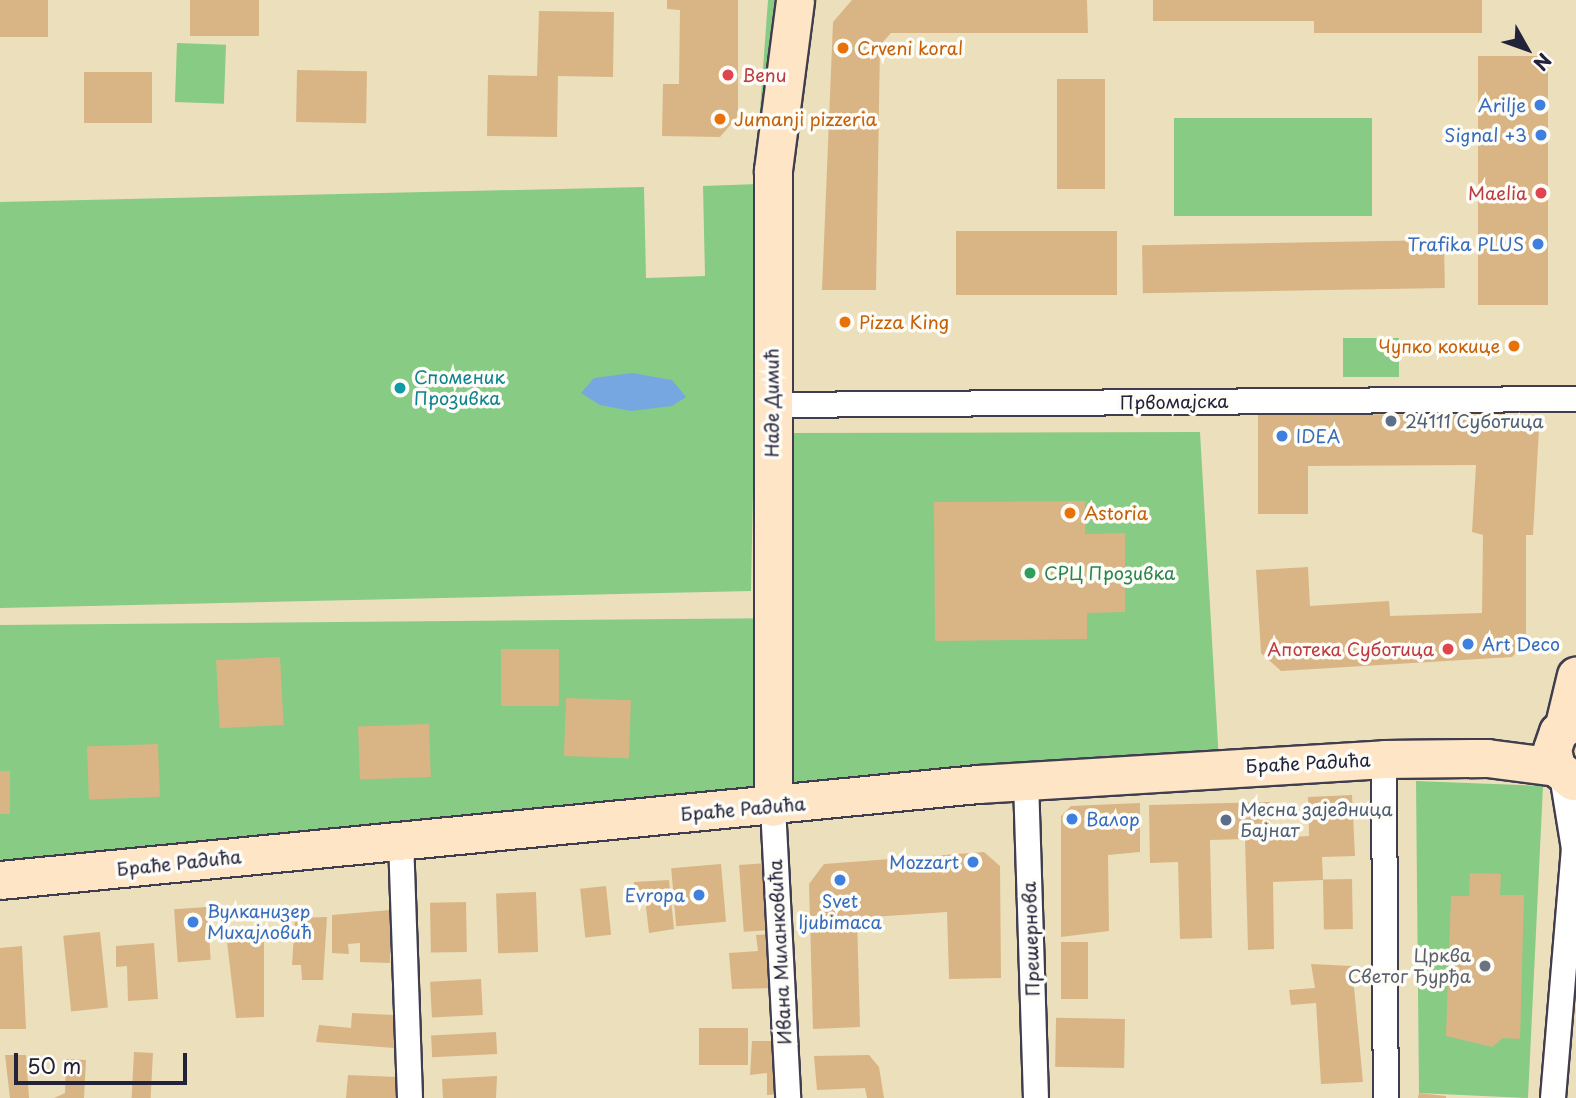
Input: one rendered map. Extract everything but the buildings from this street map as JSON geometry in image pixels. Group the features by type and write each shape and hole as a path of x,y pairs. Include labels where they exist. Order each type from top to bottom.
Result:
{"street":[{"name":"Наде Димић","path":"773,807 773,170 795,0"},
{"name":"Првомајска","path":"772,405 1576,399"},
{"path":"1553,1098 1569,978 1575,847 1565,751 1576,675"},
{"name":"Браће Радића","path":"0,880 1026,781 1384,760 1487,758 1565,751"},
{"path":"1384,760 1386,1095"},
{"name":"Прешернова","path":"1026,781 1036,1098"},
{"name":"Ивана Миланковића","path":"773,807 788,1098"},
{"path":"401,840 410,1098"}],"green space":[{"path":"768,0 786,0 756,165"},
{"path":"177,43 226,45 224,104 175,102"},
{"path":"1174,118 1372,118 1372,216 1174,216"},
{"path":"759,184 751,591 0,608 0,202 644,187 646,278 705,276 703,186"},
{"path":"1343,338 1399,338 1399,377 1343,377"},
{"path":"1200,432 1219,762 801,783 0,861 0,625 789,618 792,433"},
{"path":"1416,781 1543,786 1528,1098 1419,1093"}],"water":[{"path":"632,373 672,380 686,397 672,406 631,411 600,405 581,393 594,378"}],"place":[{"name":"Crveni koral","path":"843,48"},
{"name":"Benu","path":"728,75"},
{"name":"Arilje","path":"1540,105"},
{"name":"Jumanji pizzeria","path":"720,119"},
{"name":"Signal +3","path":"1541,135"},
{"name":"Maelia","path":"1541,193"},
{"name":"Trafika PLUS","path":"1538,244"},
{"name":"Pizza King","path":"845,322"},
{"name":"Чупко кокице","path":"1514,346"},
{"name":"Споменик Прозивка","path":"400,388"},
{"name":"24111 Суботица","path":"1391,421"},
{"name":"IDEA","path":"1282,436"},
{"name":"Astoria","path":"1070,513"},
{"name":"СРЦ Прозивка","path":"1030,573"},
{"name":"Art Deco","path":"1468,644"},
{"name":"Апотека Суботица","path":"1448,649"},
{"name":"Валор","path":"1072,819"},
{"name":"Месна заједница Бајнат","path":"1226,820"},
{"name":"Mozzart","path":"973,862"},
{"name":"Svet ljubimaca","path":"840,880"},
{"name":"Evropa","path":"699,895"},
{"name":"Вулканизер Михајловић","path":"193,922"},
{"name":"Црква Светог Ђурђа","path":"1485,966"}]}
